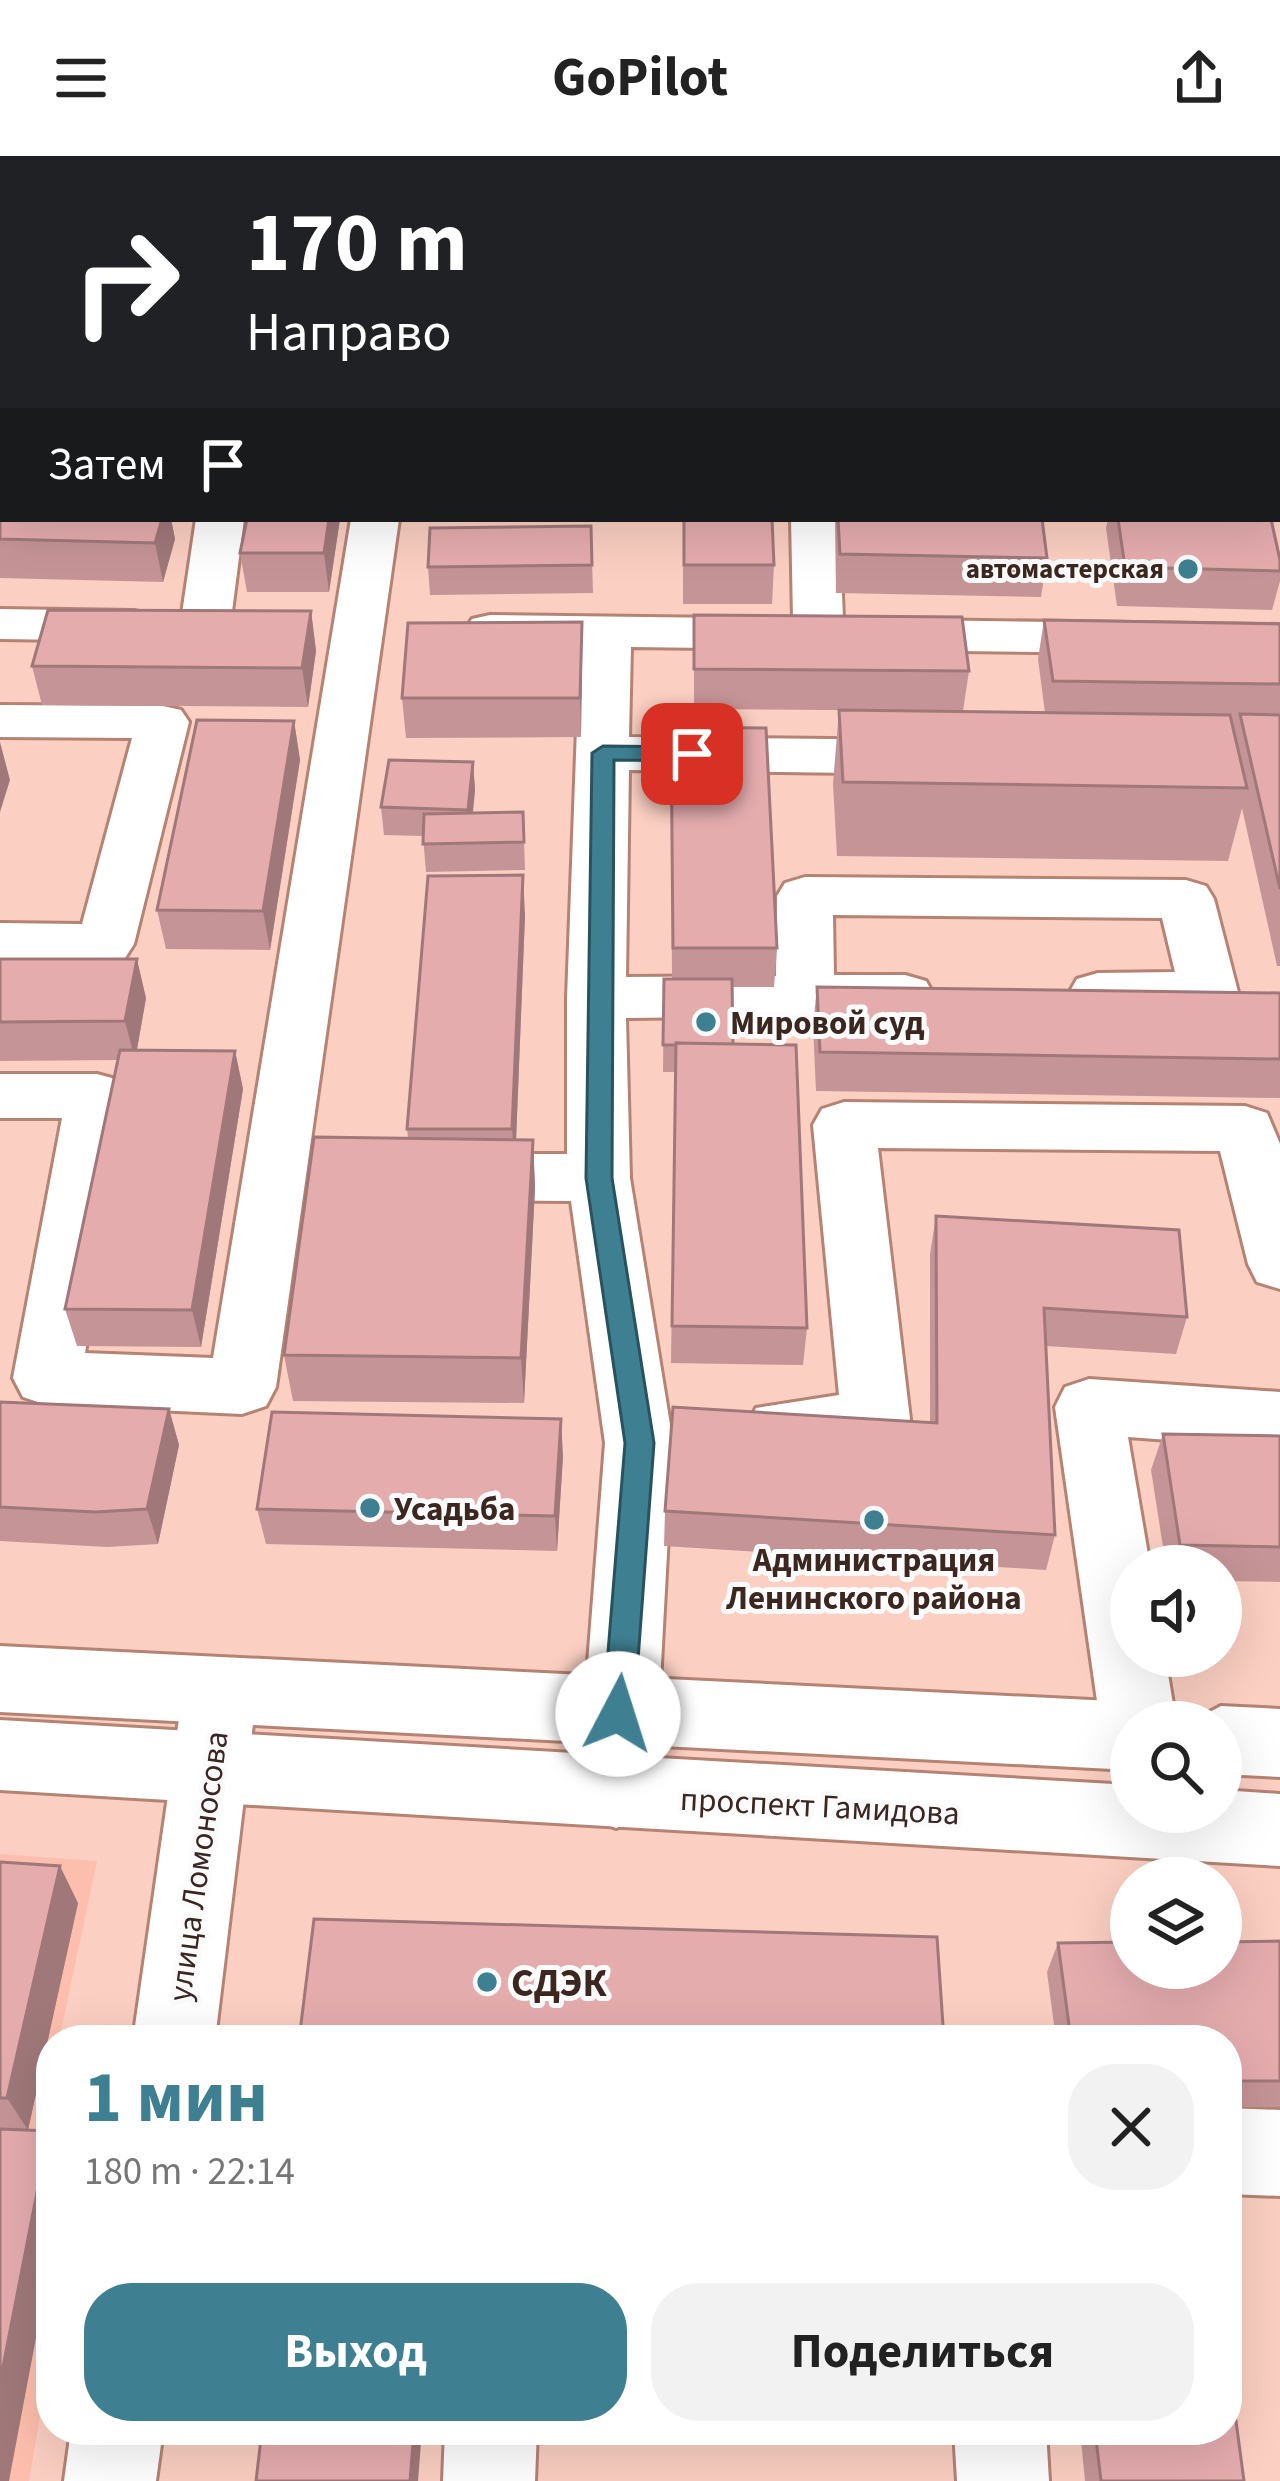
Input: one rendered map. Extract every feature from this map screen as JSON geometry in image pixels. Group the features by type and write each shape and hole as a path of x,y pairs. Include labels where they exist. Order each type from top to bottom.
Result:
{"main road":[{"path":"0,624 227,627 220,522"},
{"path":"0,1096 97,1096 47,1378 242,1387 273,1176 380,629 375,522"},
{"path":"815,522 818,635"},
{"path":"380,629 1280,640"},
{"path":"606,632 596,998 599,1178 679,1439 618,1714 616,1793"},
{"path":"0,721 163,722 105,944 0,943"},
{"path":"603,753 975,757"},
{"path":"805,996 805,896 1186,899 1209,992 1043,994"},
{"path":"596,998 948,994"},
{"path":"679,1439 876,1419 844,1125 1245,1129 1280,1264"},
{"path":"273,1176 599,1178"},
{"path":"1135,1701 1089,1407 1280,1420"},
{"path":"0,1679 618,1714 1110,1735"},
{"name":"улица Ломоносова","path":"176,2025 220,1691"},
{"path":"1242,1741 1280,1743"},
{"name":"проспект Гамидова","path":"0,1755 208,1771 1110,1817"},
{"name":"проспект Гамидова","path":"1242,1827 1280,1830"},
{"path":"1242,2152 1280,2153"},
{"path":"110,2481 115,2445"},
{"path":"489,2481 490,2445"},
{"path":"1001,2445 1003,2481"}],"shaded area":[{"path":"0,1854 97,1861 62,2025 36,2025 36,2440 29,2481 0,2481"}],"building":[{"path":"0,522 161,522 155,543 0,539"},
{"path":"246,522 329,522 324,553 240,553"},
{"path":"684,522 772,522 774,565 684,565"},
{"path":"838,522 1042,522 1047,558 840,554"},
{"path":"1118,522 1272,522 1280,560 1280,571 1125,567"},
{"path":"591,526 592,565 428,567 430,528"},
{"path":"48,610 311,611 302,668 32,666"},
{"path":"694,615 962,617 969,671 694,669"},
{"path":"1044,620 1280,624 1280,684 1053,681"},
{"path":"582,622 580,698 402,698 408,623"},
{"path":"839,710 1230,715 1247,788 843,782"},
{"path":"1240,714 1280,715 1280,889"},
{"path":"197,720 294,721 263,911 157,910"},
{"path":"671,727 766,728 777,948 673,948"},
{"path":"389,760 473,762 468,810 381,807"},
{"path":"523,812 524,842 423,844 424,814"},
{"path":"523,875 512,1129 407,1129 428,876"},
{"path":"0,959 137,959 125,1021 0,1022"},
{"path":"664,979 732,979 733,1044 663,1045"},
{"path":"817,987 1280,993 1280,1059 820,1052"},
{"path":"676,1043 796,1045 807,1328 672,1326"},
{"path":"120,1050 235,1051 192,1310 65,1309"},
{"path":"314,1137 533,1140 521,1358 284,1355"},
{"path":"936,1216 1179,1230 1187,1317 1044,1308 1055,1535 665,1511 673,1407 937,1423"},
{"path":"0,1402 169,1409 147,1509 95,1512 0,1507"},
{"path":"272,1412 561,1419 555,1516 257,1509"},
{"path":"1163,1434 1280,1436 1280,1547 1180,1545"},
{"path":"0,1862 60,1866 7,2098 0,2098"},
{"path":"314,1919 937,1937 943,2025 301,2025"},
{"path":"1280,1941 1280,2081 1242,2081 1242,2025 1069,2025 1058,1943 1110,1942 1110,1989 1242,1989 1242,1942"},
{"path":"0,2129 36,2130 36,2198 0,2382"},
{"path":"260,2445 413,2445 410,2481 256,2481"},
{"path":"1097,2445 1239,2445 1244,2481 1101,2481"}],"place":[{"name":"автомастерская","path":"1188,569"},
{"name":"Мировой суд","path":"706,1022"},
{"name":"Усадьба","path":"370,1508"},
{"name":"Администрация Ленинского района","path":"874,1520"},
{"name":"СДЭК","path":"487,1982"}],"route":[{"path":"618,1714 639,1443 599,1178 596,998 603,753 692,754"}]}
